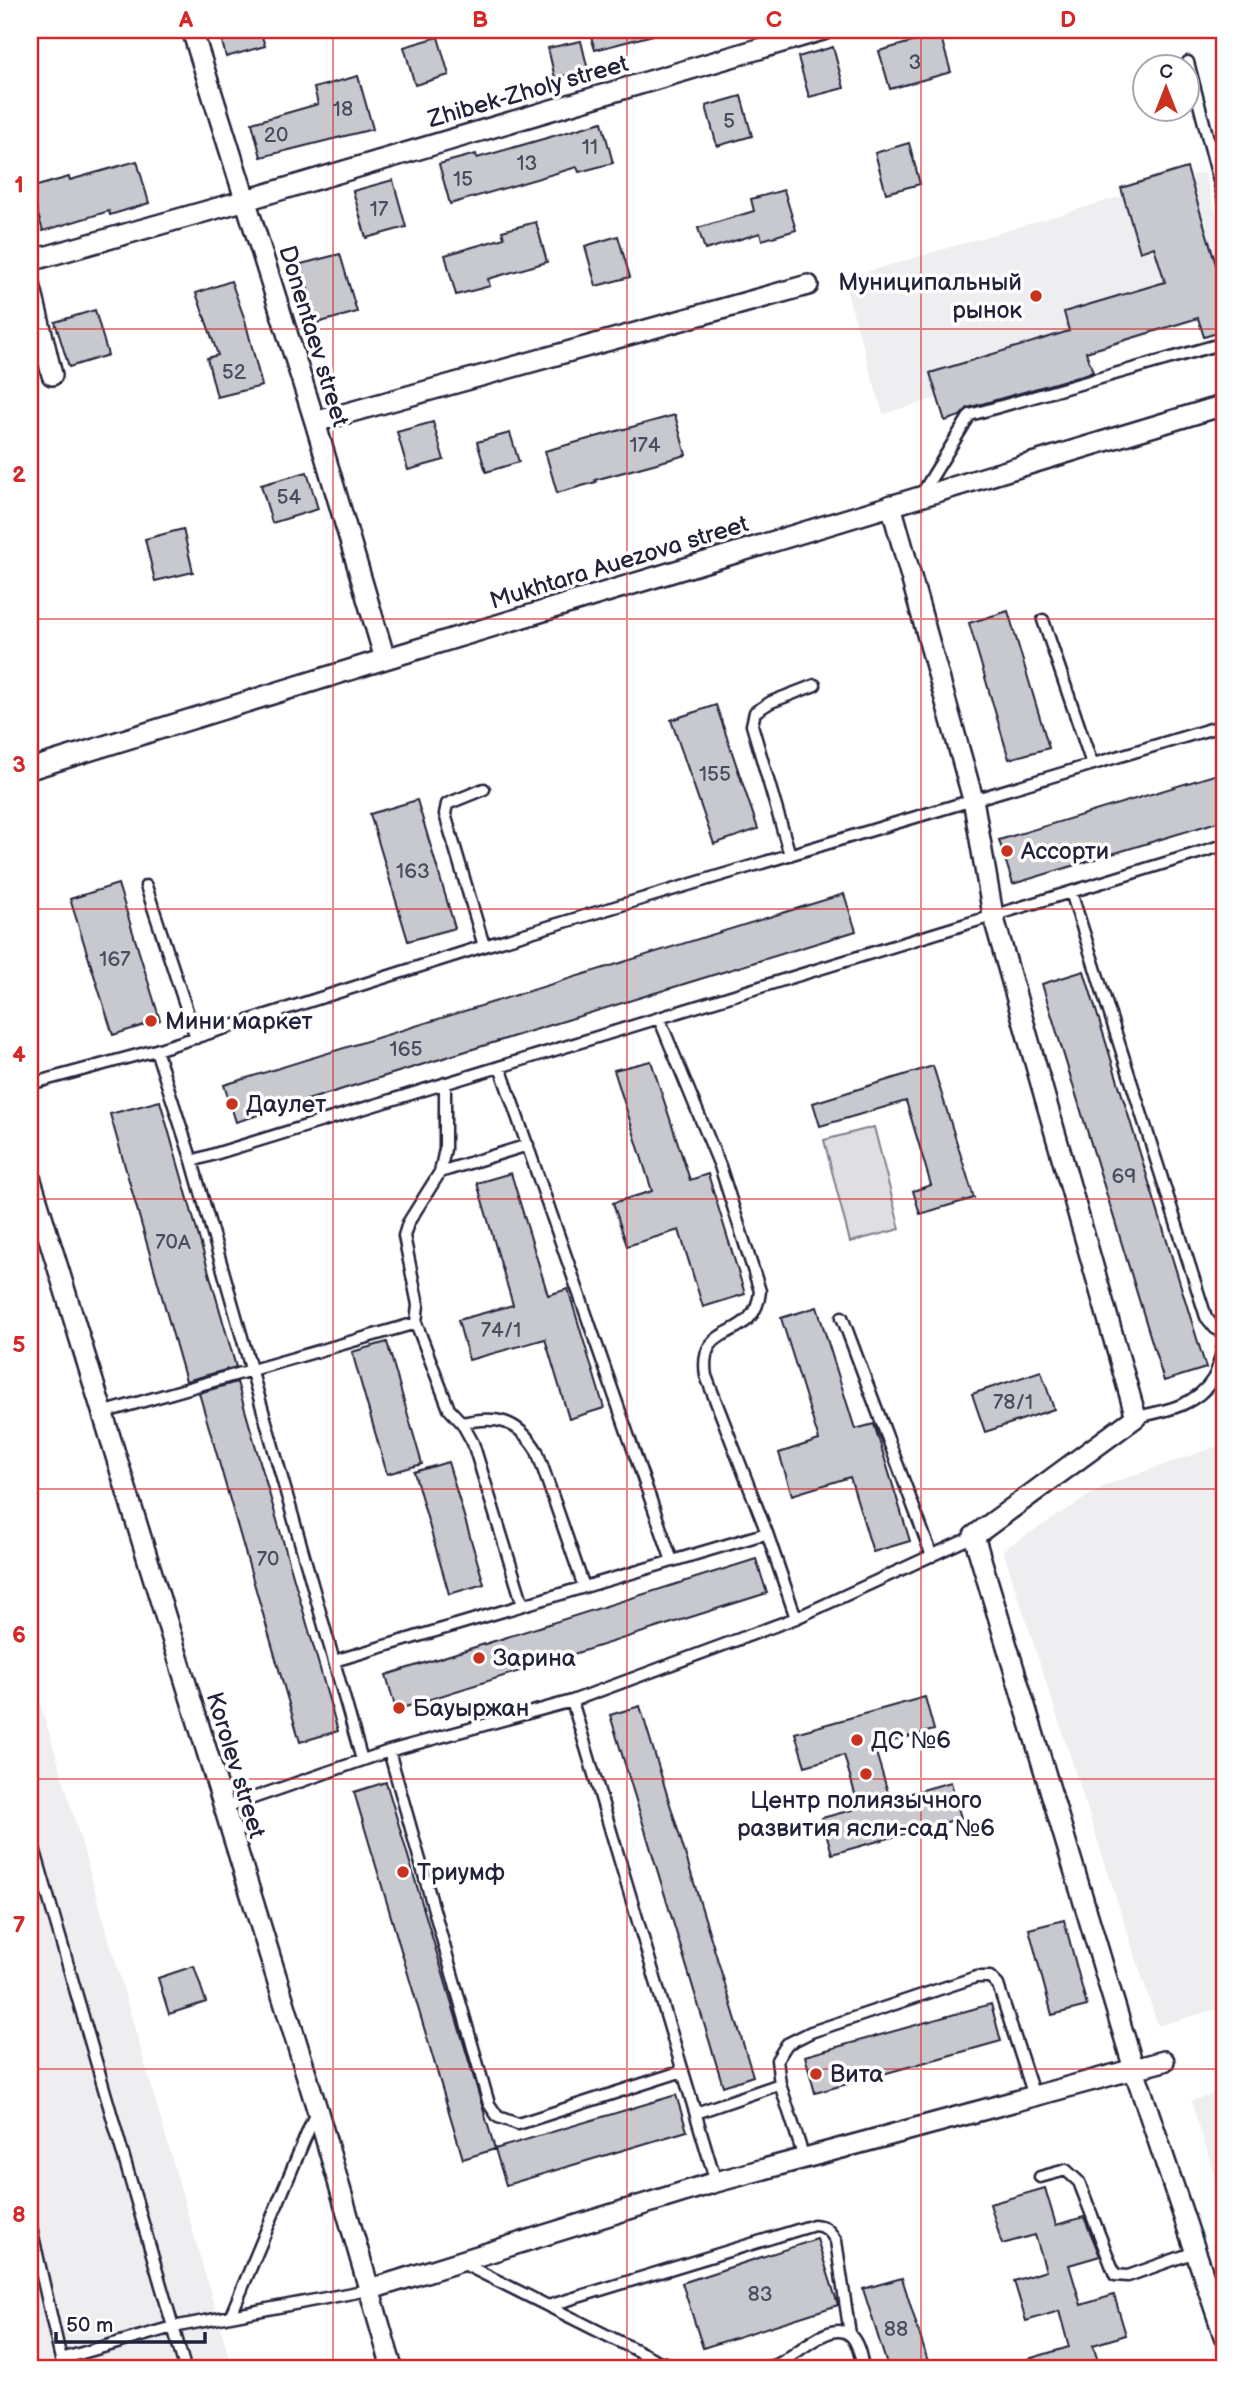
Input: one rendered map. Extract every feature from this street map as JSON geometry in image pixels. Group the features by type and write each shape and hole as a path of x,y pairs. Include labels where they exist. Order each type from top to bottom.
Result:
{"street":[{"name":"Donentaev street","path":"192,30 315,422 385,659"},
{"name":"Zhibek-Zholy street","path":"30,261 823,30"},
{"path":"30,284 52,375"},
{"path":"315,422 808,285"},
{"name":"Mukhtara Auezova street","path":"30,769 1224,405"},
{"path":"891,505 974,799 993,915 1136,1417 974,1536 1135,2069 1224,2336"},
{"name":"Korolev street","path":"30,1177 317,2109 392,2368"},
{"path":"368,2290 716,2182 1164,2060"}],"lane":[{"path":"1202,116 1224,200"},
{"path":"920,496 970,415 1224,343"},
{"path":"1043,620 1092,764"},
{"path":"790,855 752,725 755,712 771,702 815,685"},
{"path":"30,1084 196,1038 484,946 1224,725"},
{"path":"484,789 447,804 444,814 484,946"},
{"path":"192,1161 1224,845"},
{"path":"146,886 196,1038"},
{"path":"1071,892 1206,1317 1224,1334"},
{"path":"659,1018 720,1166 760,1291 755,1312 747,1321 712,1342 705,1355 704,1365 796,1618"},
{"path":"156,1050 192,1161 362,1760"},
{"path":"500,1067 672,1561"},
{"path":"445,1083 445,1149 440,1172 408,1223 404,1236 418,1305 416,1323 449,1409 462,1423 473,1443 523,1605"},
{"path":"440,1172 528,1146"},
{"path":"842,1317 932,1556"},
{"path":"102,1413 416,1323"},
{"path":"1136,1417 1174,1409 1200,1395 1214,1377 1224,1342"},
{"path":"462,1423 484,1418 496,1420 521,1430 530,1440 537,1451 584,1587"},
{"path":"334,1661 766,1532"},
{"path":"224,1808 388,1751 572,1701 796,1618 974,1536"},
{"path":"572,1701 716,2182"},
{"path":"388,1751 489,2104 498,2117 517,2124 683,2071"},
{"path":"30,1834 185,2368"},
{"path":"804,2158 780,2084 777,2060 787,2044 811,2032 976,1977 990,1977 998,1985 1034,2096"},
{"path":"696,2113 780,2084"},
{"path":"231,2315 317,2109"},
{"path":"1040,2177 1066,2170 1079,2182 1115,2276 1128,2276 1195,2252"},
{"path":"30,2223 62,2363 173,2327 368,2290"},
{"path":"548,2306 814,2225 823,2226 831,2232 836,2241 850,2334 856,2343 863,2368"},
{"path":"459,2262 658,2361 682,2368"},
{"path":"756,2368 781,2363 817,2338 834,2332 843,2331 850,2334"}],"shaded area":[{"name":"Муниципальный рынок","path":"1204,172 1224,242 1224,313 883,414 843,279"},
{"path":"874,1127 900,1229 850,1242 824,1140"},
{"path":"1224,1444 1224,2007 1158,2026 1003,1550 1106,1485"},
{"path":"30,1671 60,1768 232,2368 30,2368"},
{"path":"1224,2091 1224,2205 1191,2101"}],"building":[{"path":"219,30 260,30 265,46 226,57"},
{"path":"589,30 652,30 653,35 595,50"},
{"path":"940,34 951,72 890,89 879,51"},
{"path":"438,37 449,75 415,85 404,47"},
{"path":"581,41 588,70 555,78 548,48"},
{"path":"833,47 844,88 809,97 798,57"},
{"path":"358,76 373,129 261,157 252,123 318,104 314,88"},
{"path":"741,96 752,136 717,146 706,106"},
{"path":"602,122 613,163 579,172 577,167 450,204 439,164 476,154 477,158"},
{"path":"909,143 920,184 886,193 875,153"},
{"path":"137,161 149,203 110,215 109,211 43,231 30,188"},
{"path":"1187,168 1224,291 1224,331 1204,337 1198,318 1086,352 1093,372 968,408 960,416 945,421 930,373 1069,331 1064,312 1165,282 1154,247 1140,252 1121,188"},
{"path":"393,180 406,227 366,238 353,191"},
{"path":"784,190 796,230 762,240 760,233 705,250 698,228 754,211 751,199"},
{"path":"536,222 547,262 488,279 490,286 456,295 445,255 504,238 502,231"},
{"path":"618,236 630,277 596,286 585,246"},
{"path":"340,254 357,312 317,323 301,264"},
{"path":"231,281 245,320 262,386 217,397 207,358 218,355 196,293"},
{"path":"95,310 108,355 69,367 55,322"},
{"path":"675,415 686,455 557,493 545,451"},
{"path":"433,422 444,460 408,470 397,432"},
{"path":"510,433 519,462 486,472 477,442"},
{"path":"307,472 318,509 272,523 261,485"},
{"path":"183,529 193,572 155,581 145,539"},
{"path":"1008,611 1049,748 1009,759 969,623"},
{"path":"716,705 758,829 714,844 671,720"},
{"path":"1224,772 1224,820 1013,884 999,840"},
{"path":"417,800 455,928 408,941 370,814"},
{"path":"118,884 160,1020 113,1035 70,899"},
{"path":"844,894 856,931 236,1122 224,1085"},
{"path":"1084,971 1206,1368 1164,1381 1042,984"},
{"path":"651,1061 690,1180 708,1174 745,1294 703,1307 679,1230 627,1246 613,1203 652,1191 614,1070"},
{"path":"933,1066 974,1198 920,1214 913,1191 931,1185 906,1101 820,1126 813,1103"},
{"path":"160,1101 236,1367 186,1381 110,1114"},
{"path":"511,1173 548,1295 568,1289 604,1408 569,1419 545,1339 469,1360 458,1320 513,1305 477,1183"},
{"path":"817,1307 855,1429 874,1424 910,1541 873,1552 850,1477 792,1495 779,1453 819,1440 781,1318"},
{"path":"387,1342 422,1464 387,1474 352,1352"},
{"path":"1041,1371 1054,1409 985,1432 972,1394"},
{"path":"237,1382 338,1731 300,1742 199,1393"},
{"path":"448,1462 484,1584 449,1594 414,1472"},
{"path":"756,1559 767,1593 396,1710 386,1675"},
{"name":"Центр полиязычного развития ясли-сад №6","path":"925,1697 934,1730 874,1746 890,1799 951,1782 961,1818 832,1854 822,1818 859,1808 844,1755 805,1766 795,1733"},
{"path":"640,1706 753,2076 723,2086 610,1715"},
{"path":"386,1782 495,2149 463,2159 354,1792"},
{"path":"1064,1920 1087,2006 1052,2015 1029,1929"},
{"path":"194,1966 206,2002 169,2014 158,1978"},
{"path":"991,2004 1001,2041 815,2093 805,2056"},
{"path":"676,2095 687,2131 506,2185 495,2149"},
{"path":"1045,2188 1056,2225 1084,2217 1100,2256 1069,2265 1081,2305 1114,2295 1126,2335 1093,2345 1100,2368 1012,2368 1011,2364 1069,2347 1059,2311 1026,2321 1014,2281 1046,2271 1035,2235 1002,2244 990,2204"},
{"path":"817,2239 838,2305 703,2348 682,2283"},
{"path":"902,2278 930,2368 888,2368 863,2289"}],"place":[{"name":"Муниципальный рынок","path":"1036,296"},
{"name":"Ассорти","path":"1007,851"},
{"name":"Мини маркет","path":"151,1021"},
{"name":"Даулет","path":"232,1104"},
{"name":"Зарина","path":"479,1658"},
{"name":"Бауыржан","path":"399,1708"},
{"name":"ДС №6","path":"857,1740"},
{"name":"Центр полиязычного развития ясли-сад №6","path":"866,1774"},
{"name":"Триумф","path":"403,1872"},
{"name":"Вита","path":"816,2074"}]}
